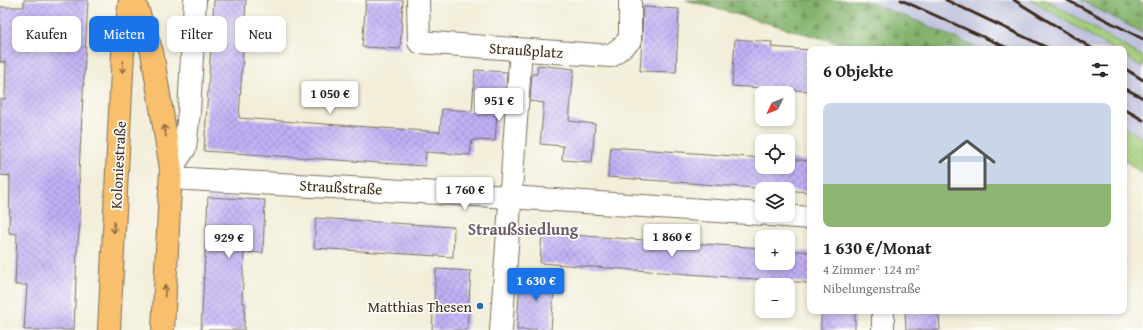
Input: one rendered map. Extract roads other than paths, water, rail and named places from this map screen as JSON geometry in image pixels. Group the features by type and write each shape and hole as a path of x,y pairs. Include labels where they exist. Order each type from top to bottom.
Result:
{"main road":[{"name":"Koloniestraße","path":"109,330 123,52 130,0"},
{"path":"134,0 152,52 171,174 163,330"}],"street":[{"path":"171,174 185,148 189,112 195,0"},
{"name":"Straußplatz","path":"418,0 419,42 611,56 630,40 630,0"},
{"path":"501,330 521,50"},
{"name":"Straußstraße","path":"171,174 755,214"},
{"path":"795,217 807,218"},
{"path":"883,314 883,330"}],"railway":[{"path":"901,0 1003,46"},
{"path":"946,0 1044,46"},
{"path":"1014,0 1088,46"},
{"path":"1067,0 1143,39"},
{"path":"1127,70 1143,80"},
{"path":"1127,90 1143,98"},
{"path":"1127,111 1143,120"}],"place":[{"name":"Matthias Thesen","path":"480,306"}],"district":[{"name":"Straußsiedlung","path":"523,229"}]}
